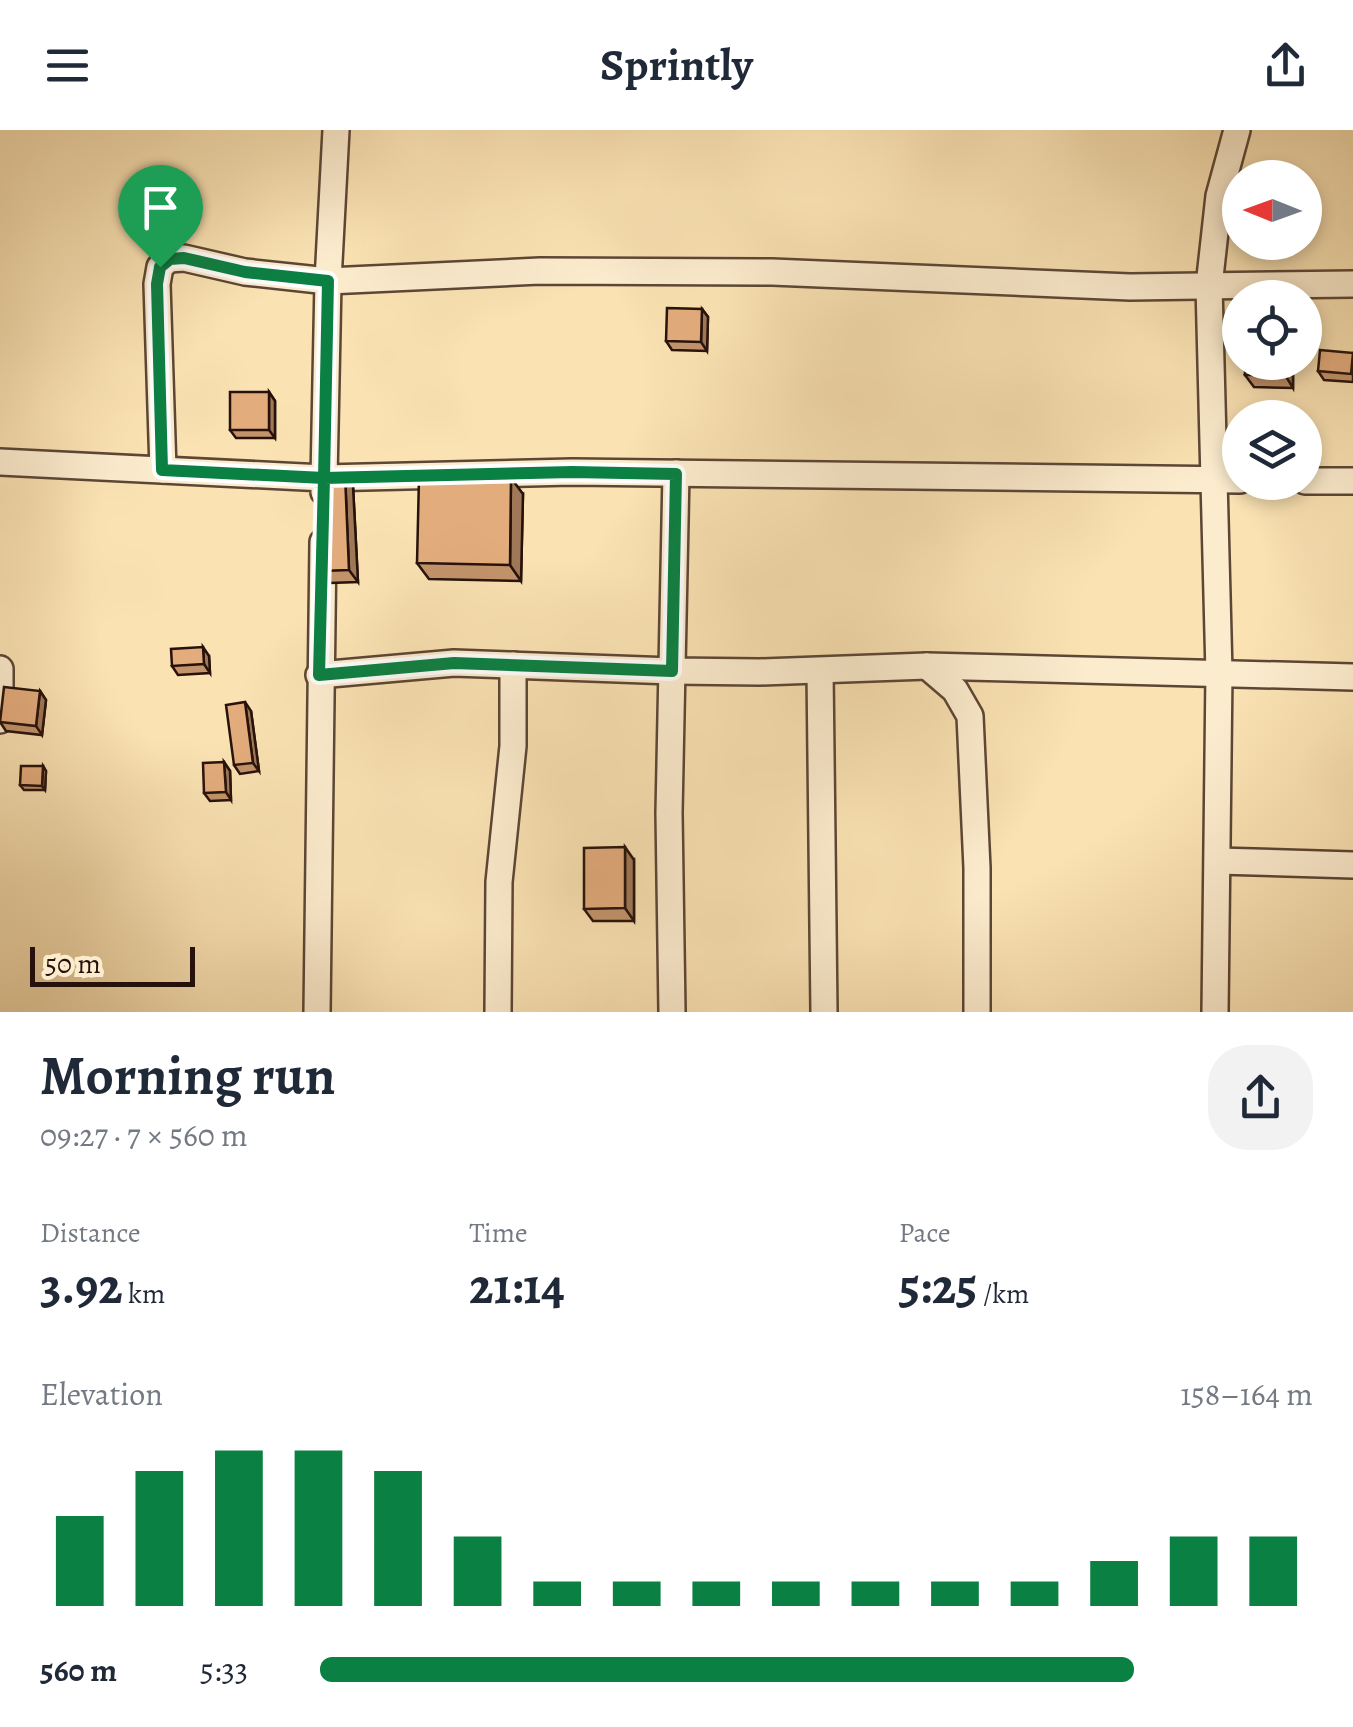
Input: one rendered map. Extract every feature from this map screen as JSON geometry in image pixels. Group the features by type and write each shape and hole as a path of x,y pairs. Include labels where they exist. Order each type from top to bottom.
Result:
{"street":[{"path":"317,1012 319,675 328,281 336,130"},
{"path":"1222,426 1209,286 1218,196 1237,130"},
{"path":"162,470 157,284 160,267 170,259 328,281 540,271 733,272 1130,288 1353,284"},
{"path":"0,462 324,478 572,472 1222,480"},
{"path":"672,1012 669,814 676,474"},
{"path":"1322,481 1353,481"},
{"path":"1215,1012 1219,673 1226,500"},
{"path":"319,675 454,663 672,671 927,666 1353,676"},
{"path":"498,1012 499,882 513,746 513,665"},
{"path":"927,666 955,690 970,716 977,1012"},
{"path":"0,669 0,720"},
{"path":"820,671 824,1012"},
{"path":"1218,861 1353,865"}],"building":[{"path":"667,308 702,309 701,342 666,341"},
{"path":"1322,350 1353,353 1351,374 1322,371"},
{"path":"230,392 269,392 269,430 230,430"},
{"path":"345,474 349,570 321,571 316,475"},
{"path":"419,477 511,478 510,565 417,563"},
{"path":"203,647 204,664 172,666 171,649"},
{"path":"4,687 40,691 36,726 0,722"},
{"path":"245,702 253,763 234,765 226,705"},
{"path":"224,762 226,792 204,793 203,763"},
{"path":"21,766 43,766 42,786 20,785"},
{"path":"625,847 625,908 584,909 584,848"}],"route":[{"path":"160,267 157,284 162,470 324,478 319,675 454,663 672,671 676,474 572,472 324,478 328,281 245,272 184,258 170,259 160,267"}]}
